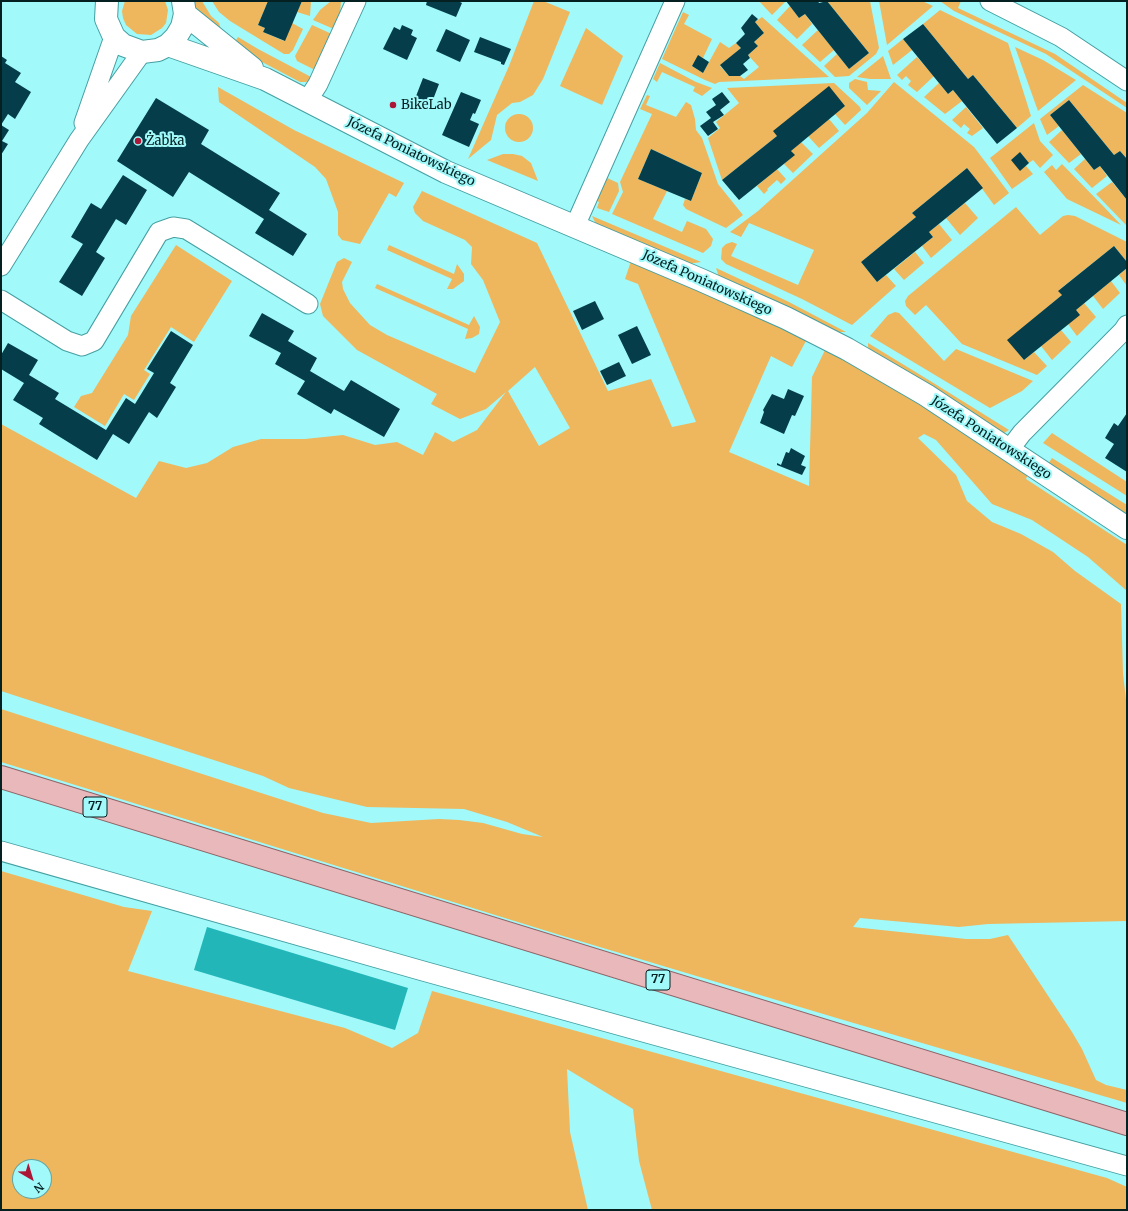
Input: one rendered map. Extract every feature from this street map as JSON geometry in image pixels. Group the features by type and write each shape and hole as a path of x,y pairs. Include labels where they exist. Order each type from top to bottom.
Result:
{"main road":[{"name":"77","path":"1,777 1127,1124"}],"street":[{"path":"307,101 318,84 356,1"},
{"path":"575,226 675,1"},
{"path":"990,1 1061,37 1127,80"},
{"path":"101,4 108,27 114,37 127,47 142,52 158,50 168,45 176,37 182,27 184,8"},
{"name":"Józefa Poniatowskiego","path":"184,8 265,79"},
{"path":"79,140 114,37"},
{"name":"Józefa Poniatowskiego","path":"168,45 265,79 446,172 778,314 833,342 926,396 1127,528"},
{"path":"1,266 79,140 142,52"},
{"path":"1,300 67,341 82,346 94,341 159,232 173,227 186,229 308,304"},
{"path":"1009,450 1022,433 1123,331 1127,325"},
{"path":"1,851 415,969 1127,1166"}],"shaded area":[{"path":"125,1 165,1 168,10 166,23 162,28 151,35 137,34 126,25 123,18 122,11"},
{"path":"192,1 202,1 211,16 219,23 221,29 196,12"},
{"path":"212,1 268,1 258,25 265,28 263,32 284,41 292,23 303,29 293,50 289,54 284,54 230,21 219,12"},
{"path":"302,1 311,1 310,16 297,12"},
{"path":"331,1 341,1 340,15 336,30 313,20 320,10"},
{"path":"534,1 543,1 570,12 543,79 533,95 520,102 512,103 497,115 491,140 468,159 509,66"},
{"path":"759,1 786,1 772,15"},
{"path":"827,1 870,1 879,48 876,54 849,76 835,77 824,66 837,54 849,69 869,53"},
{"path":"879,1 922,1 933,6 887,45"},
{"path":"940,1 961,1 958,8 1055,54 1127,103 1127,108 1046,54 954,11"},
{"path":"790,6 799,18 805,14 812,24 797,39 777,20"},
{"path":"940,10 1008,43 1031,116 1017,128 973,75 968,79 923,24"},
{"path":"683,12 689,15 684,24 712,39 703,58 698,56 692,66 703,73 720,42 729,48 736,43 741,48 720,66 729,76 740,76 744,79 759,67 748,55 758,46 754,42 764,33 755,22 762,17 829,77 719,82 715,84 705,80 662,59"},
{"path":"312,25 334,35 317,71 297,61 295,56"},
{"path":"586,28 623,56 602,105 560,86"},
{"path":"818,30 834,50 820,62 802,45"},
{"path":"238,37 313,78 306,82 300,82 232,46"},
{"path":"903,39 912,50 893,65 888,51"},
{"path":"1015,47 1043,60 1076,80 1038,111"},
{"path":"883,56 891,79 870,79 857,77"},
{"path":"917,57 934,76 917,92 908,85 911,81 906,76 902,80 897,75"},
{"path":"660,63 696,82 712,88 702,96 693,91 695,87 662,72 657,82 653,79"},
{"path":"855,79 867,82 868,90 881,91 867,105 849,88 849,83"},
{"path":"894,82 974,147 1009,193 994,205 967,168 912,213 916,217 861,262 877,282 886,275 896,286 852,325 802,299 726,264 721,259 722,248 726,244 732,242 737,244 731,256 798,285 814,250 749,223 741,237 730,232 758,211 867,113"},
{"path":"834,83 860,107 861,110 845,125 835,114 845,106 777,136 722,180 708,138 720,128 716,122 739,103 727,88"},
{"path":"939,83 948,94 953,90 962,101 945,114 924,97"},
{"path":"1083,85 1127,113 1127,159 1120,151 1114,155 1069,100 1050,115 1059,126 1047,135 1040,119"},
{"path":"218,87 294,130 404,183 396,197 389,193 360,244 342,240 338,235 338,212 326,179 315,167 219,102"},
{"path":"647,95 650,96 646,105 676,117 686,102 691,105 696,130 702,138 718,184 743,215 726,228 686,209 683,205 685,199 691,201 702,173 651,149 638,179 667,191 653,219 682,232 687,221 706,229 713,239 711,246 703,253 612,214 623,192 620,182 652,114 640,109"},
{"path":"966,107 983,128 972,136 967,133 970,129 964,124 961,128 952,120"},
{"path":"519,114 529,118 533,128 529,138 519,142 509,138 505,128 509,118"},
{"path":"829,119 839,131 819,148 808,136"},
{"path":"1034,123 1040,141 1053,155 1040,168 1033,160 1029,163 1020,153 1011,160 1026,166 1033,174 1012,189 990,158"},
{"path":"1062,130 1081,154 1069,163 1049,142"},
{"path":"801,142 813,154 793,173 784,164 794,155 791,151"},
{"path":"503,154 522,156 531,163 538,181 487,160"},
{"path":"1085,159 1094,170 1100,166 1107,176 1092,188 1074,169"},
{"path":"1062,164 1121,225 1067,199 1044,172 1052,165 1056,170"},
{"path":"777,169 786,179 781,184 777,180 767,189 768,190 764,194 757,186"},
{"path":"605,177 618,183 619,191 609,212 597,208 599,202 595,200"},
{"path":"1112,182 1127,200 1127,226 1096,194"},
{"path":"422,191 537,243 608,391 651,379 672,427 696,422 638,284 625,279 631,261 760,315 807,339 792,367 771,356 729,452 809,486 812,377 826,348 879,377 1028,474 1026,479 1127,545 1127,591 1088,557 1032,520 992,504 936,440 924,434 918,438 956,475 967,501 992,522 1021,534 1053,552 1075,571 1121,604 1123,674 1127,708 1127,921 988,924 959,927 860,918 853,927 966,939 990,939 1008,935 1072,1032 1082,1049 1096,1080 1106,1085 1127,1090 1127,1103 563,936 1,762 1,709 323,813 371,823 439,819 459,820 483,823 522,834 543,837 507,822 464,809 367,807 289,788 263,776 1,691 1,424 136,498 159,461 186,468 207,463 233,447 261,439 305,439 343,435 375,445 397,442 423,455 435,432 453,442 477,430 506,392 486,409 460,419 431,404 437,394 357,350 323,316 320,304 337,262 344,258 352,262 342,282 343,289 350,303 370,325 387,335 475,373 500,322 483,280 471,264 472,247 465,240 423,221 415,213 413,207","holes":["535,367 570,428 539,446 508,391"]},
{"path":"965,203 978,218 960,235 946,218"},
{"path":"1016,207 1040,235 1063,216 1068,215 1075,216 1127,242 1127,262 1114,246 1059,290 1062,295 1008,340 1024,360 1034,352 1047,366 1037,375 962,344 926,305 915,315 906,306 905,301 908,296"},
{"path":"592,216 701,262 688,264 596,224"},
{"path":"939,224 952,240 931,258 922,246 933,237 929,232"},
{"path":"176,245 232,281 194,342 171,327 144,370 150,374 134,400 124,394 105,426 74,407 81,396 92,393 128,335 131,316"},
{"path":"389,245 454,274 457,264 464,274 464,281 453,289 447,289 452,279 387,250"},
{"path":"915,252 924,263 904,280 894,269"},
{"path":"716,268 787,301 846,332 835,332 719,277"},
{"path":"1127,268 1127,286 1119,275"},
{"path":"1111,281 1120,293 1103,309 1093,296"},
{"path":"377,284 469,325 474,316 480,327 479,334 472,338 465,339 468,329 375,288"},
{"path":"1084,303 1096,317 1077,336 1068,324 1076,310"},
{"path":"895,312 899,313 944,361 956,349 1033,381 1022,391 990,408 870,336 888,315"},
{"path":"1061,330 1071,342 1052,360 1041,346"},
{"path":"868,343 1009,430 1004,433 998,431 873,353 868,347"},
{"path":"1052,433 1127,482 1127,496 1043,443"},
{"path":"1052,458 1127,505 1127,517 1048,464"},
{"path":"1,871 124,907 152,911 128,971 345,1028 392,1048 418,1033 432,991 1107,1178 1127,1187 1127,1210 652,1210 639,1161 633,1109 567,1069 570,1132 588,1210 1,1210"}],"water":[{"path":"207,927 408,988 395,1030 194,970"}],"building":[{"path":"268,1 302,1 285,41 263,32 265,28 258,25"},
{"path":"427,1 458,1 462,3 456,17 426,5"},
{"path":"786,1 818,1 819,3 827,1 869,53 849,69 805,14 799,18"},
{"path":"752,14 758,19 755,22 764,33 754,42 758,46 748,55 750,58 743,64 748,70 740,76 729,76 720,65 741,48 736,43 745,34 741,28"},
{"path":"923,24 968,79 973,75 1017,128 997,144 953,90 948,94 903,39"},
{"path":"402,25 413,30 411,35 417,38 407,60 383,49 394,27 400,30"},
{"path":"446,29 470,40 460,62 436,51"},
{"path":"480,37 511,49 504,65 501,64 501,62 474,52"},
{"path":"698,55 709,62 703,73 692,66"},
{"path":"1,56 7,60 5,63 21,73 15,82 31,92 15,119 8,114 1,125"},
{"path":"423,78 439,84 429,110 413,104"},
{"path":"829,86 845,106 791,151 795,155 739,200 722,180 777,136 773,131"},
{"path":"461,92 481,100 475,114 473,113 470,120 479,124 469,147 442,135"},
{"path":"722,92 730,102 720,110 724,115 713,122 718,129 708,136 700,126 711,118 706,112 716,105 712,99"},
{"path":"156,98 209,130 201,144 280,193 269,210 307,234 293,256 255,233 264,219 189,172 173,197 117,161"},
{"path":"1069,100 1114,155 1120,151 1127,159 1127,200 1100,166 1094,170 1050,115"},
{"path":"1,125 9,130 2,141 8,144 1,155"},
{"path":"651,149 702,173 691,201 638,179"},
{"path":"1020,152 1029,163 1020,171 1011,160"},
{"path":"967,168 983,188 929,232 933,237 877,282 861,262 916,217 912,213"},
{"path":"123,175 147,190 126,225 116,219 96,252 105,258 82,296 59,282 83,244 71,237 91,203 101,209"},
{"path":"1114,246 1127,262 1127,268 1076,310 1080,315 1024,360 1007,340 1062,295 1058,291"},
{"path":"595,301 604,319 582,330 573,311"},
{"path":"262,313 294,331 288,341 317,358 310,371 344,391 351,380 400,409 384,437 334,409 331,414 297,394 305,381 275,364 281,353 249,336"},
{"path":"637,326 651,355 632,364 618,335"},
{"path":"171,331 193,345 170,383 176,387 157,418 149,412 129,444 113,434 97,460 39,424 43,418 13,400 24,383 1,369 1,355 8,343 38,360 29,375 59,393 55,399 106,430 126,398 135,404 154,373 147,369"},
{"path":"619,362 626,376 607,385 600,371"},
{"path":"788,389 804,396 795,416 792,415 784,434 760,423 764,412 763,410 772,394 784,399"},
{"path":"1127,413 1127,472 1105,458 1114,444 1105,438 1114,423 1118,426"},
{"path":"791,448 805,456 801,465 806,467 802,475 777,465 777,463 781,465 786,452 789,453"}],"place":[{"name":"BikeLab","path":"393,105"},
{"name":"Żabka","path":"138,141"}]}
